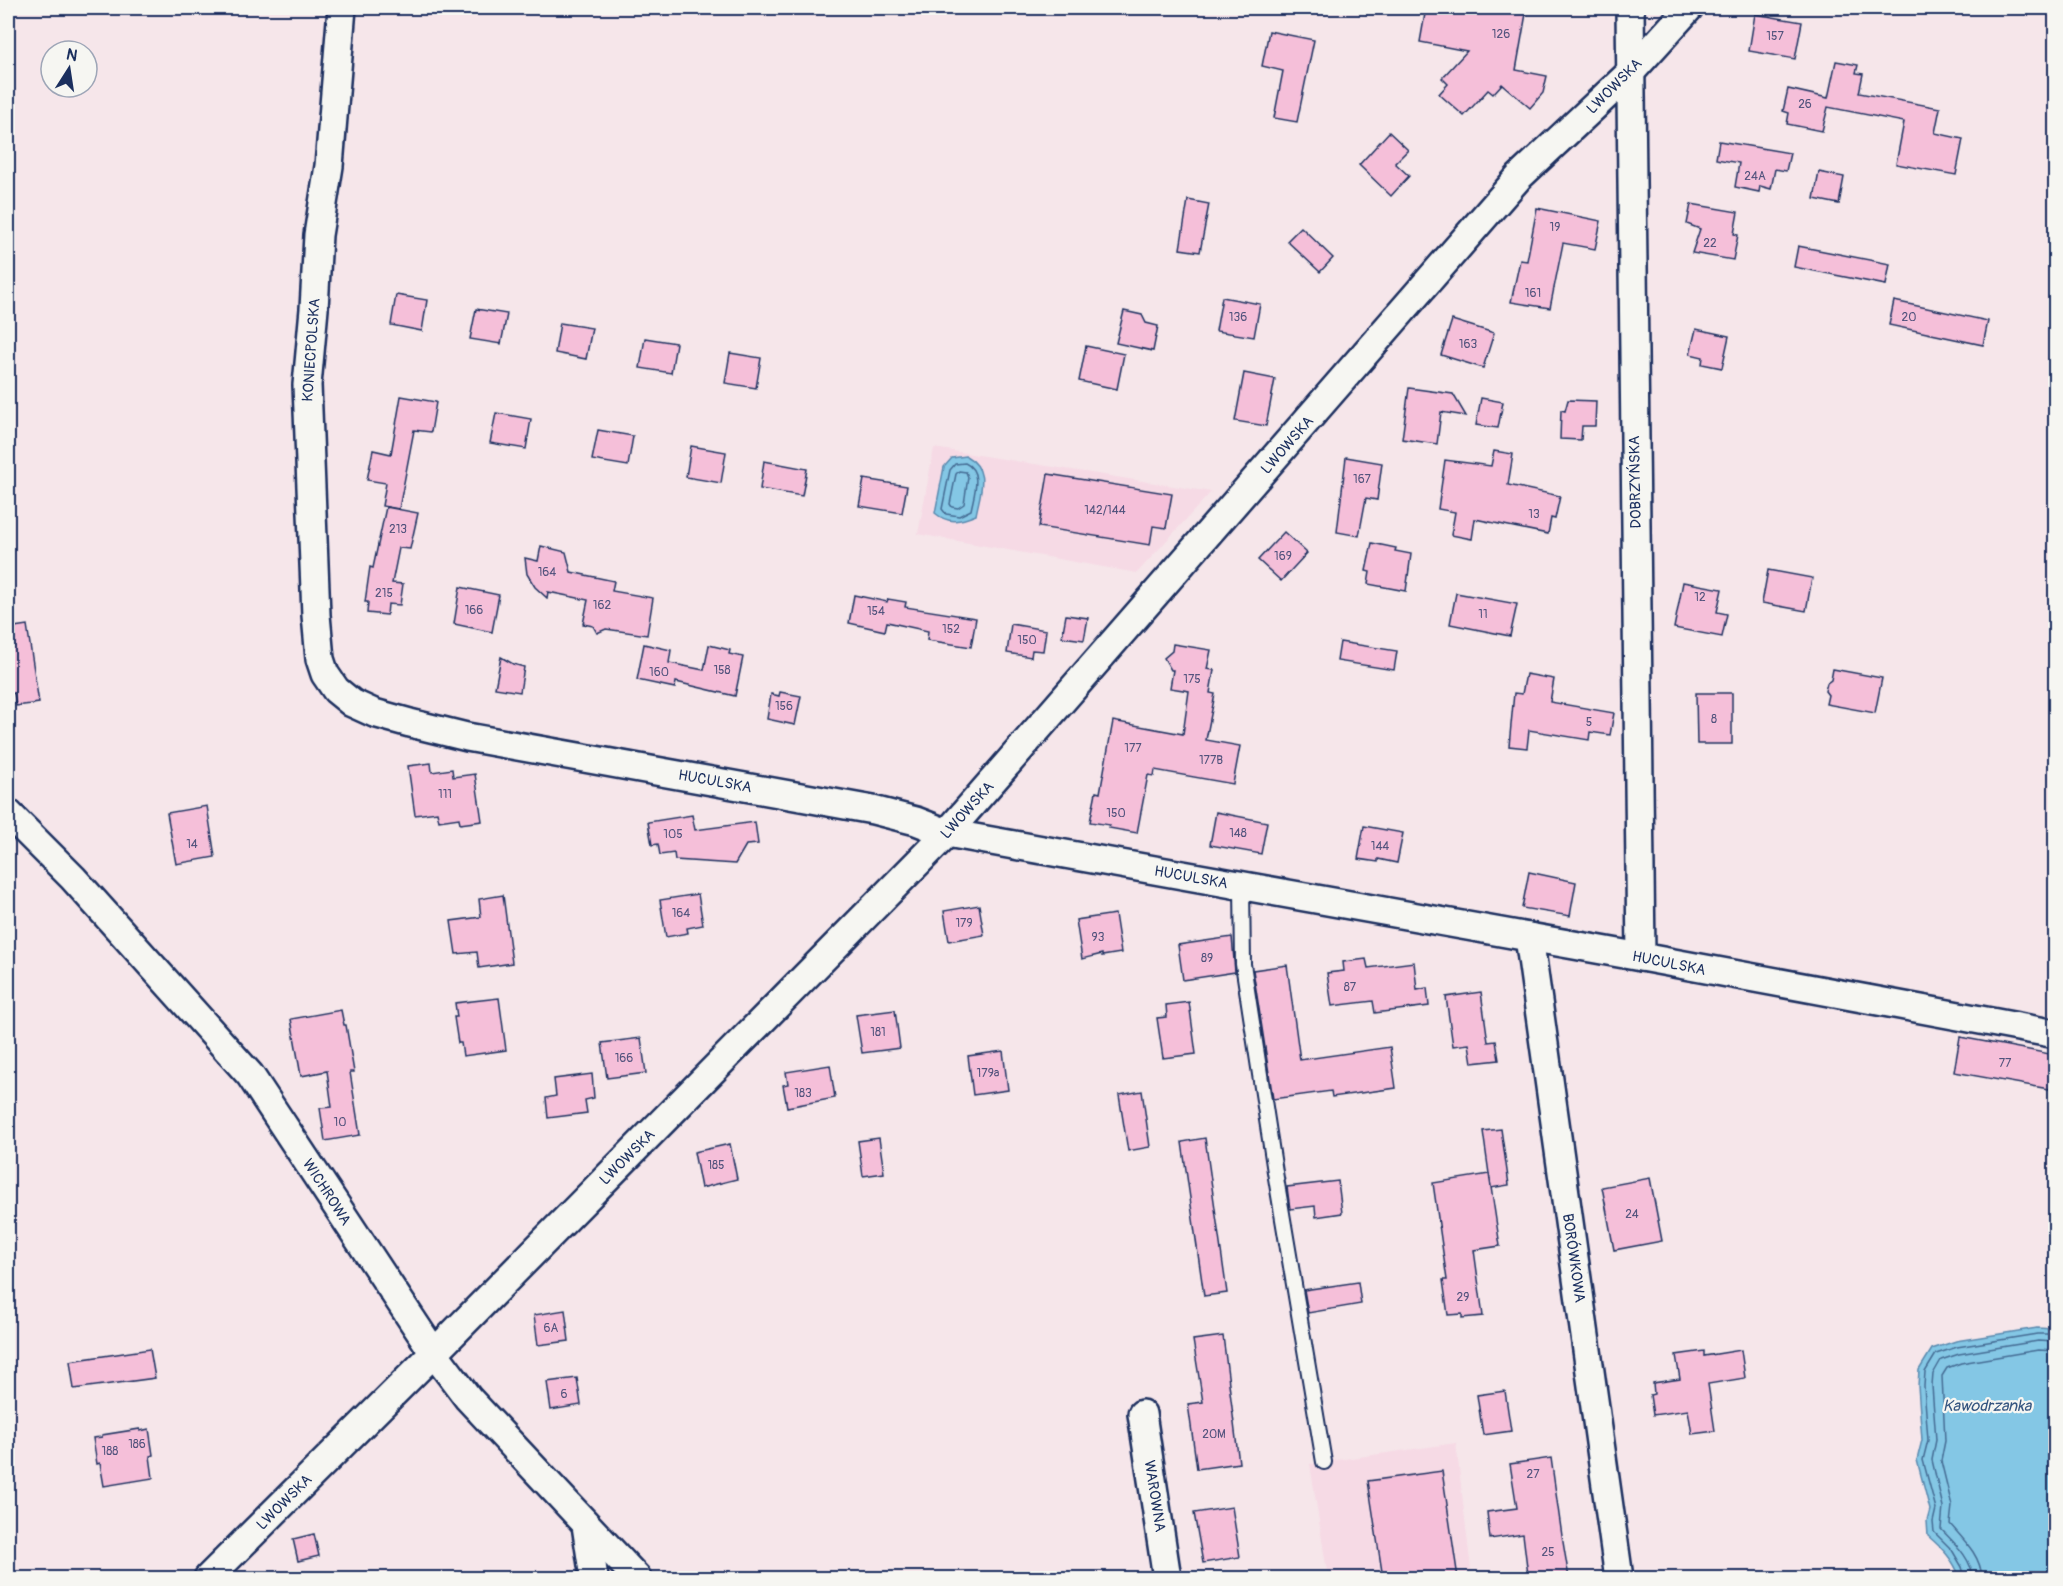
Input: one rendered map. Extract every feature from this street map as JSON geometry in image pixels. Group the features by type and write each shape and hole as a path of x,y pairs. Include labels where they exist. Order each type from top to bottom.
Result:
{"street":[{"name":"KONIECPOLSKA","path":"336,690 325,674 320,659 308,447 307,385 318,235 329,166 342,8"},
{"name":"DOBRZYŃSKA","path":"1630,8 1641,957"},
{"name":"LWOWSKA","path":"208,1578 434,1353 947,833 1519,177 1630,73 1689,8"},
{"name":"HUCULSKA","path":"336,690 352,703 374,713 467,737 873,810 916,820 947,833 1641,957 2055,1034"},
{"name":"WICHROWA","path":"8,813 73,878 250,1075 434,1353 468,1398 637,1578"},
{"name":"BORÓWKOWA","path":"1529,937 1619,1578"},
{"name":"WAROWNA","path":"1142,1414 1167,1578"},
{"path":"586,1525 594,1578"}],"lane":[{"path":"1242,886 1245,975 1275,1172 1324,1462"}],"shaded area":[{"path":"934,448 1211,492 1137,573 918,534"},
{"path":"1456,1443 1472,1578 1328,1578 1310,1464"}],"water":[{"path":"966,456 979,468 981,475 981,490 976,515 960,520 945,519 935,513 944,467 952,458"},
{"name":"Kawodrzanka","path":"2037,1328 2055,1329 2055,1578 1960,1578 1947,1555 1928,1536 1927,1521 1930,1510 1917,1460 1922,1440 1919,1370 1932,1349 1956,1341"}],"building":[{"path":"1426,8 1527,8 1516,70 1547,76 1543,93 1530,108 1502,84 1493,94 1488,90 1464,116 1439,94 1448,84 1442,78 1467,51 1420,42"},
{"path":"1755,14 1802,22 1795,59 1749,51"},
{"path":"1269,31 1314,40 1297,122 1274,118 1283,71 1262,66"},
{"path":"1836,61 1858,65 1856,73 1863,74 1859,93 1940,108 1935,133 1963,139 1956,175 1896,164 1904,122 1828,107 1822,131 1787,124 1789,113 1783,111 1788,89 1828,98"},
{"path":"1389,132 1408,150 1395,163 1409,176 1391,196 1359,165"},
{"path":"1719,141 1790,153 1786,171 1775,169 1771,189 1760,186 1759,192 1735,187 1739,163 1716,159"},
{"path":"1819,172 1844,177 1839,204 1814,199"},
{"path":"1188,200 1209,204 1200,252 1180,249"},
{"path":"1691,204 1738,212 1734,234 1738,235 1733,260 1692,253 1700,229 1687,224"},
{"path":"1537,208 1601,221 1595,249 1563,243 1550,308 1511,302 1520,260 1527,261"},
{"path":"1301,227 1333,258 1320,272 1287,241"},
{"path":"1798,246 1890,264 1886,285 1794,267"},
{"path":"396,295 427,300 422,331 391,325"},
{"path":"1222,297 1260,304 1254,337 1216,331"},
{"path":"1894,301 1988,321 1983,345 1889,325"},
{"path":"476,309 507,314 501,344 470,339"},
{"path":"1124,311 1142,315 1146,323 1158,326 1153,351 1116,343"},
{"path":"1452,320 1494,333 1483,368 1441,355"},
{"path":"560,323 592,328 586,359 555,353"},
{"path":"1696,329 1729,336 1722,368 1702,364 1703,357 1690,354"},
{"path":"645,338 676,343 671,373 640,368"},
{"path":"1086,346 1124,354 1117,389 1079,381"},
{"path":"730,353 761,358 756,388 725,383"},
{"path":"1244,373 1275,379 1266,426 1235,421"},
{"path":"1409,388 1453,394 1466,416 1441,412 1437,444 1402,439"},
{"path":"401,396 436,402 431,432 414,430 399,509 382,506 386,483 367,480 373,450 391,454"},
{"path":"1481,398 1503,402 1498,428 1476,425"},
{"path":"1568,400 1596,401 1595,426 1582,426 1581,440 1560,439 1561,410 1565,411"},
{"path":"496,413 531,419 526,449 490,443"},
{"path":"598,430 633,436 628,466 592,460"},
{"path":"691,446 726,452 721,483 686,477"},
{"path":"1494,451 1513,454 1508,485 1560,496 1555,519 1551,518 1548,534 1475,519 1472,539 1451,535 1455,512 1438,509 1445,460 1491,466"},
{"path":"1346,457 1382,463 1377,500 1366,498 1359,536 1337,532"},
{"path":"764,461 807,469 802,496 760,489"},
{"path":"1048,474 1172,494 1166,528 1153,526 1150,545 1039,527"},
{"path":"864,479 907,486 902,513 859,506"},
{"path":"386,507 418,513 410,549 399,548 392,583 403,584 400,605 388,604 387,615 367,613 368,602 365,602 370,567 373,568"},
{"path":"1284,532 1307,553 1281,581 1258,560"},
{"path":"1372,543 1411,554 1406,591 1368,584 1370,572 1366,571"},
{"path":"541,546 566,552 571,572 614,581 612,591 653,598 647,635 606,629 597,633 593,626 583,624 588,600 548,592 547,598 535,587 527,574 525,558 538,561"},
{"path":"1768,570 1812,578 1806,611 1762,603"},
{"path":"1683,582 1722,589 1717,612 1727,614 1722,637 1674,628"},
{"path":"460,587 499,595 492,632 454,624"},
{"path":"1456,593 1517,604 1510,636 1450,624"},
{"path":"854,595 887,602 888,599 906,602 905,607 976,618 971,647 927,640 928,631 887,622 885,631 849,623"},
{"path":"1066,615 1088,618 1084,640 1062,637"},
{"path":"1011,624 1046,630 1043,651 1032,650 1031,657 1007,653"},
{"path":"27,625 39,703 16,706 14,693 8,694 8,628"},
{"path":"1340,642 1397,651 1394,670 1337,661"},
{"path":"644,644 671,650 669,663 704,670 709,645 730,650 729,654 743,657 735,696 676,682 675,688 637,680"},
{"path":"1173,644 1211,650 1207,669 1214,670 1210,693 1215,694 1206,740 1240,746 1233,784 1155,770 1154,776 1148,775 1137,833 1090,822 1096,792 1100,793 1113,721 1183,734 1189,691 1170,688 1173,670 1164,658 1172,651"},
{"path":"501,657 524,667 520,692 495,688"},
{"path":"1833,669 1882,678 1875,713 1826,704 1828,695 1825,691 1827,683 1831,680"},
{"path":"1526,674 1554,679 1550,702 1614,713 1610,735 1590,732 1589,740 1529,730 1527,748 1509,746 1514,693 1522,694"},
{"path":"780,692 801,696 795,725 767,719 771,694 779,696"},
{"path":"1696,693 1732,693 1732,744 1697,744"},
{"path":"431,763 432,772 452,769 453,777 475,774 482,821 460,824 459,818 439,821 437,812 415,815 408,766"},
{"path":"207,806 215,857 176,864 167,813"},
{"path":"1216,812 1267,822 1261,854 1210,845"},
{"path":"692,815 695,830 755,822 758,844 746,845 735,864 675,860 674,853 660,855 658,844 652,845 648,822"},
{"path":"1364,826 1403,833 1397,863 1378,859 1378,862 1358,859"},
{"path":"1529,872 1576,882 1570,916 1522,908"},
{"path":"698,894 703,925 687,928 688,933 666,937 660,900"},
{"path":"503,895 512,963 479,968 477,952 456,954 451,921 481,917 479,899"},
{"path":"979,905 984,935 949,941 944,911"},
{"path":"1115,914 1121,953 1102,956 1102,954 1082,959 1076,920"},
{"path":"1232,937 1235,972 1183,980 1178,945"},
{"path":"1366,959 1368,968 1414,962 1417,990 1427,988 1429,1006 1375,1013 1373,1001 1332,1006 1327,973 1344,971 1343,962"},
{"path":"1287,965 1300,1060 1390,1047 1396,1088 1332,1097 1331,1091 1273,1099 1253,970"},
{"path":"1481,992 1488,1042 1496,1041 1499,1060 1472,1063 1469,1044 1453,1046 1446,997"},
{"path":"499,998 506,1050 463,1056 461,1043 458,1043 454,1017 457,1017 455,1003"},
{"path":"1189,1002 1196,1054 1163,1058 1157,1018 1167,1017 1166,1005"},
{"path":"341,1010 344,1025 346,1025 354,1072 350,1072 360,1135 325,1141 320,1108 332,1107 327,1071 301,1076 291,1019"},
{"path":"895,1010 900,1048 862,1053 856,1015"},
{"path":"1960,1037 2055,1055 2055,1090 1954,1072"},
{"path":"641,1038 646,1073 607,1078 602,1043"},
{"path":"1003,1051 1008,1090 973,1095 968,1056"},
{"path":"830,1065 835,1098 787,1107 783,1085 788,1084 786,1072"},
{"path":"592,1074 594,1098 585,1100 587,1113 548,1118 546,1098 556,1096 554,1079"},
{"path":"1142,1091 1150,1147 1128,1151 1119,1095"},
{"path":"1501,1129 1509,1185 1491,1188 1483,1131"},
{"path":"879,1138 884,1173 863,1176 858,1141"},
{"path":"1205,1138 1227,1293 1204,1296 1182,1142"},
{"path":"730,1144 737,1179 701,1188 694,1152"},
{"path":"1489,1174 1500,1246 1474,1250 1483,1316 1462,1318 1462,1314 1448,1315 1443,1280 1447,1280 1433,1183"},
{"path":"1650,1178 1662,1241 1614,1250 1602,1187"},
{"path":"1338,1181 1342,1213 1316,1217 1315,1206 1290,1209 1287,1187"},
{"path":"1358,1282 1361,1304 1308,1313 1304,1290"},
{"path":"565,1310 569,1341 538,1345 534,1315"},
{"path":"1223,1336 1239,1463 1197,1469 1188,1404 1203,1402 1193,1340"},
{"path":"150,1349 155,1378 74,1389 70,1361"},
{"path":"1741,1350 1745,1378 1708,1384 1715,1431 1692,1434 1688,1410 1653,1415 1650,1395 1654,1394 1653,1383 1680,1379 1676,1355 1704,1351 1704,1356"},
{"path":"577,1378 581,1405 551,1410 547,1382"},
{"path":"1505,1391 1511,1431 1483,1435 1477,1395"},
{"path":"140,1429 140,1431 149,1429 153,1455 150,1456 153,1478 104,1486 100,1463 97,1464 93,1438"},
{"path":"1551,1458 1569,1578 1536,1578 1535,1573 1528,1575 1523,1534 1490,1539 1487,1512 1517,1508 1510,1464"},
{"path":"1442,1471 1458,1578 1383,1578 1368,1481"},
{"path":"1232,1507 1240,1557 1203,1563 1194,1513"},
{"path":"314,1534 319,1556 298,1561 293,1539"}]}
